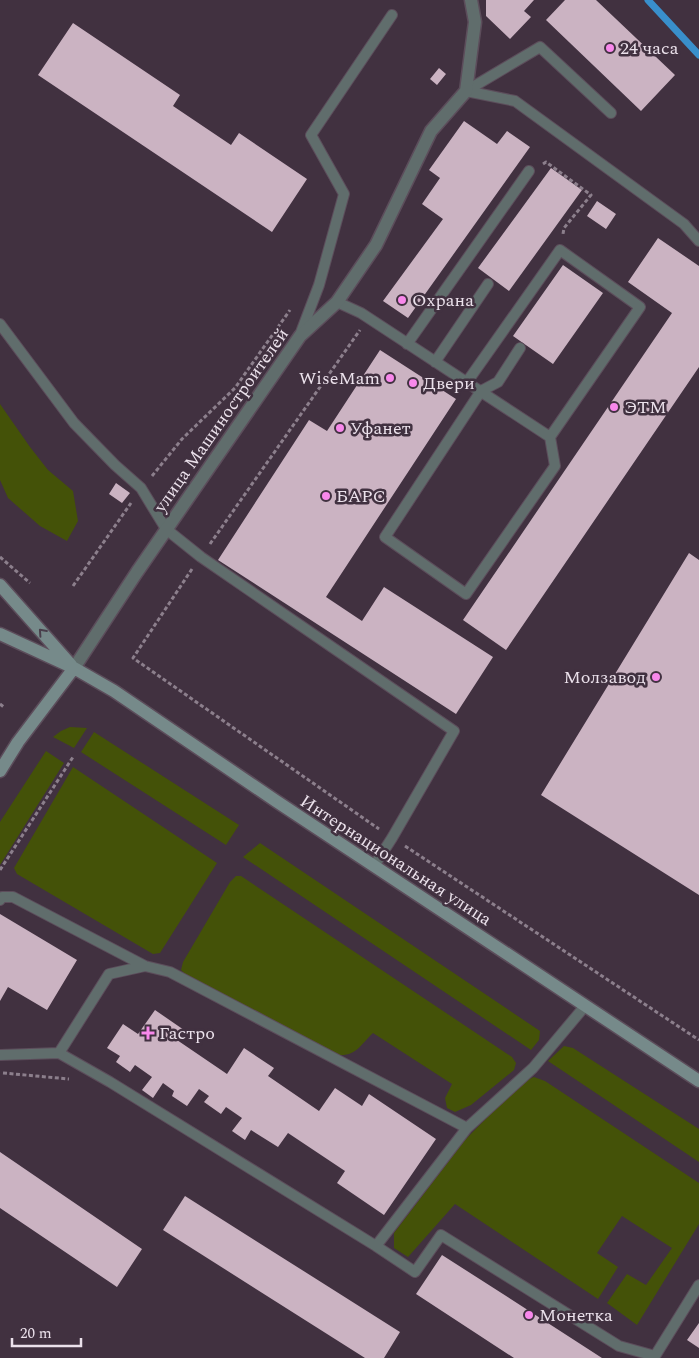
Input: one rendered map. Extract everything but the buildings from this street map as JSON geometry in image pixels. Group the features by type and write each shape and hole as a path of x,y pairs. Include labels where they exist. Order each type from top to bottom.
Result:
{"main road":[{"name":"Интернациональная улица","path":"0,585 74,668"},
{"name":"Интернациональная улица","path":"0,634 74,668 114,691 699,1081"},
{"name":"улица Машиностроителей","path":"1,766 74,668"}],"street":[{"path":"466,91 475,22 470,0"},
{"name":"улица Машиностроителей","path":"74,668 166,529 300,336 337,302 376,245 431,131 466,91"}],"lane":[{"path":"300,336 319,285 344,194 311,136 392,15"},
{"path":"466,91 540,47 611,113"},
{"path":"466,91 516,100 684,224 699,242"},
{"path":"407,344 529,171"},
{"path":"467,382 560,250 640,307 550,437 555,466 466,594 384,537 481,391 498,382 520,348"},
{"path":"435,362 488,284"},
{"path":"337,302 361,313 550,437"},
{"path":"0,324 74,423 115,465 142,488 166,529 201,557 454,730 374,866"},
{"path":"0,900 2,897 14,897 146,966 170,972 467,1128"},
{"path":"59,1053 109,974 146,966"},
{"path":"376,1246 467,1128 533,1068 585,1006"},
{"path":"0,1055 59,1053 110,1082 415,1272 441,1235 619,1346 656,1357 699,1285"}],"path":[{"path":"529,171 546,162 591,194 564,228 560,250"},
{"path":"73,586 142,488 182,439 235,388 291,309"},
{"path":"364,324 201,557 133,658 392,838 699,1040"},
{"path":"0,557 30,583"},
{"path":"0,704 5,708"},
{"path":"0,870 73,757"},
{"path":"0,1073 74,1079"}],"green space":[{"path":"0,404 48,470 73,491 78,521 67,541 40,526 8,498 0,480"},
{"path":"70,727 87,728 74,748 53,737"},
{"path":"94,732 239,825 226,845 81,752"},
{"path":"46,751 64,763 0,865 0,822"},
{"path":"73,767 217,863 160,953 153,954 17,874 14,868"},
{"path":"260,843 540,1031 539,1040 531,1050 243,857"},
{"path":"236,876 241,876 512,1057 516,1063 514,1070 471,1105 455,1112 447,1108 445,1098 452,1084 373,1033 355,1051 350,1054 339,1055 189,978 181,970 183,962 230,882"},
{"path":"564,1046 573,1048 699,1129 699,1162 548,1061"},
{"path":"534,1077 545,1081 699,1183 699,1224 637,1325 607,1303 627,1274 646,1285 672,1248 622,1216 597,1253 618,1267 598,1299 455,1204 408,1257 394,1248 394,1233 464,1141 522,1082"}],"waterway":[{"path":"648,0 699,55"}],"place":[{"name":"24 часа","path":"610,48"},
{"name":"Охрана","path":"402,300"},
{"name":"WiseMam","path":"390,378"},
{"name":"Двери","path":"413,383"},
{"name":"ЭТМ","path":"614,407"},
{"name":"Уфанет","path":"340,428"},
{"name":"БАРС","path":"326,496"},
{"name":"Молзавод","path":"656,677"},
{"name":"Гастро","path":"148,1033"},
{"name":"Монетка","path":"529,1315"}]}
